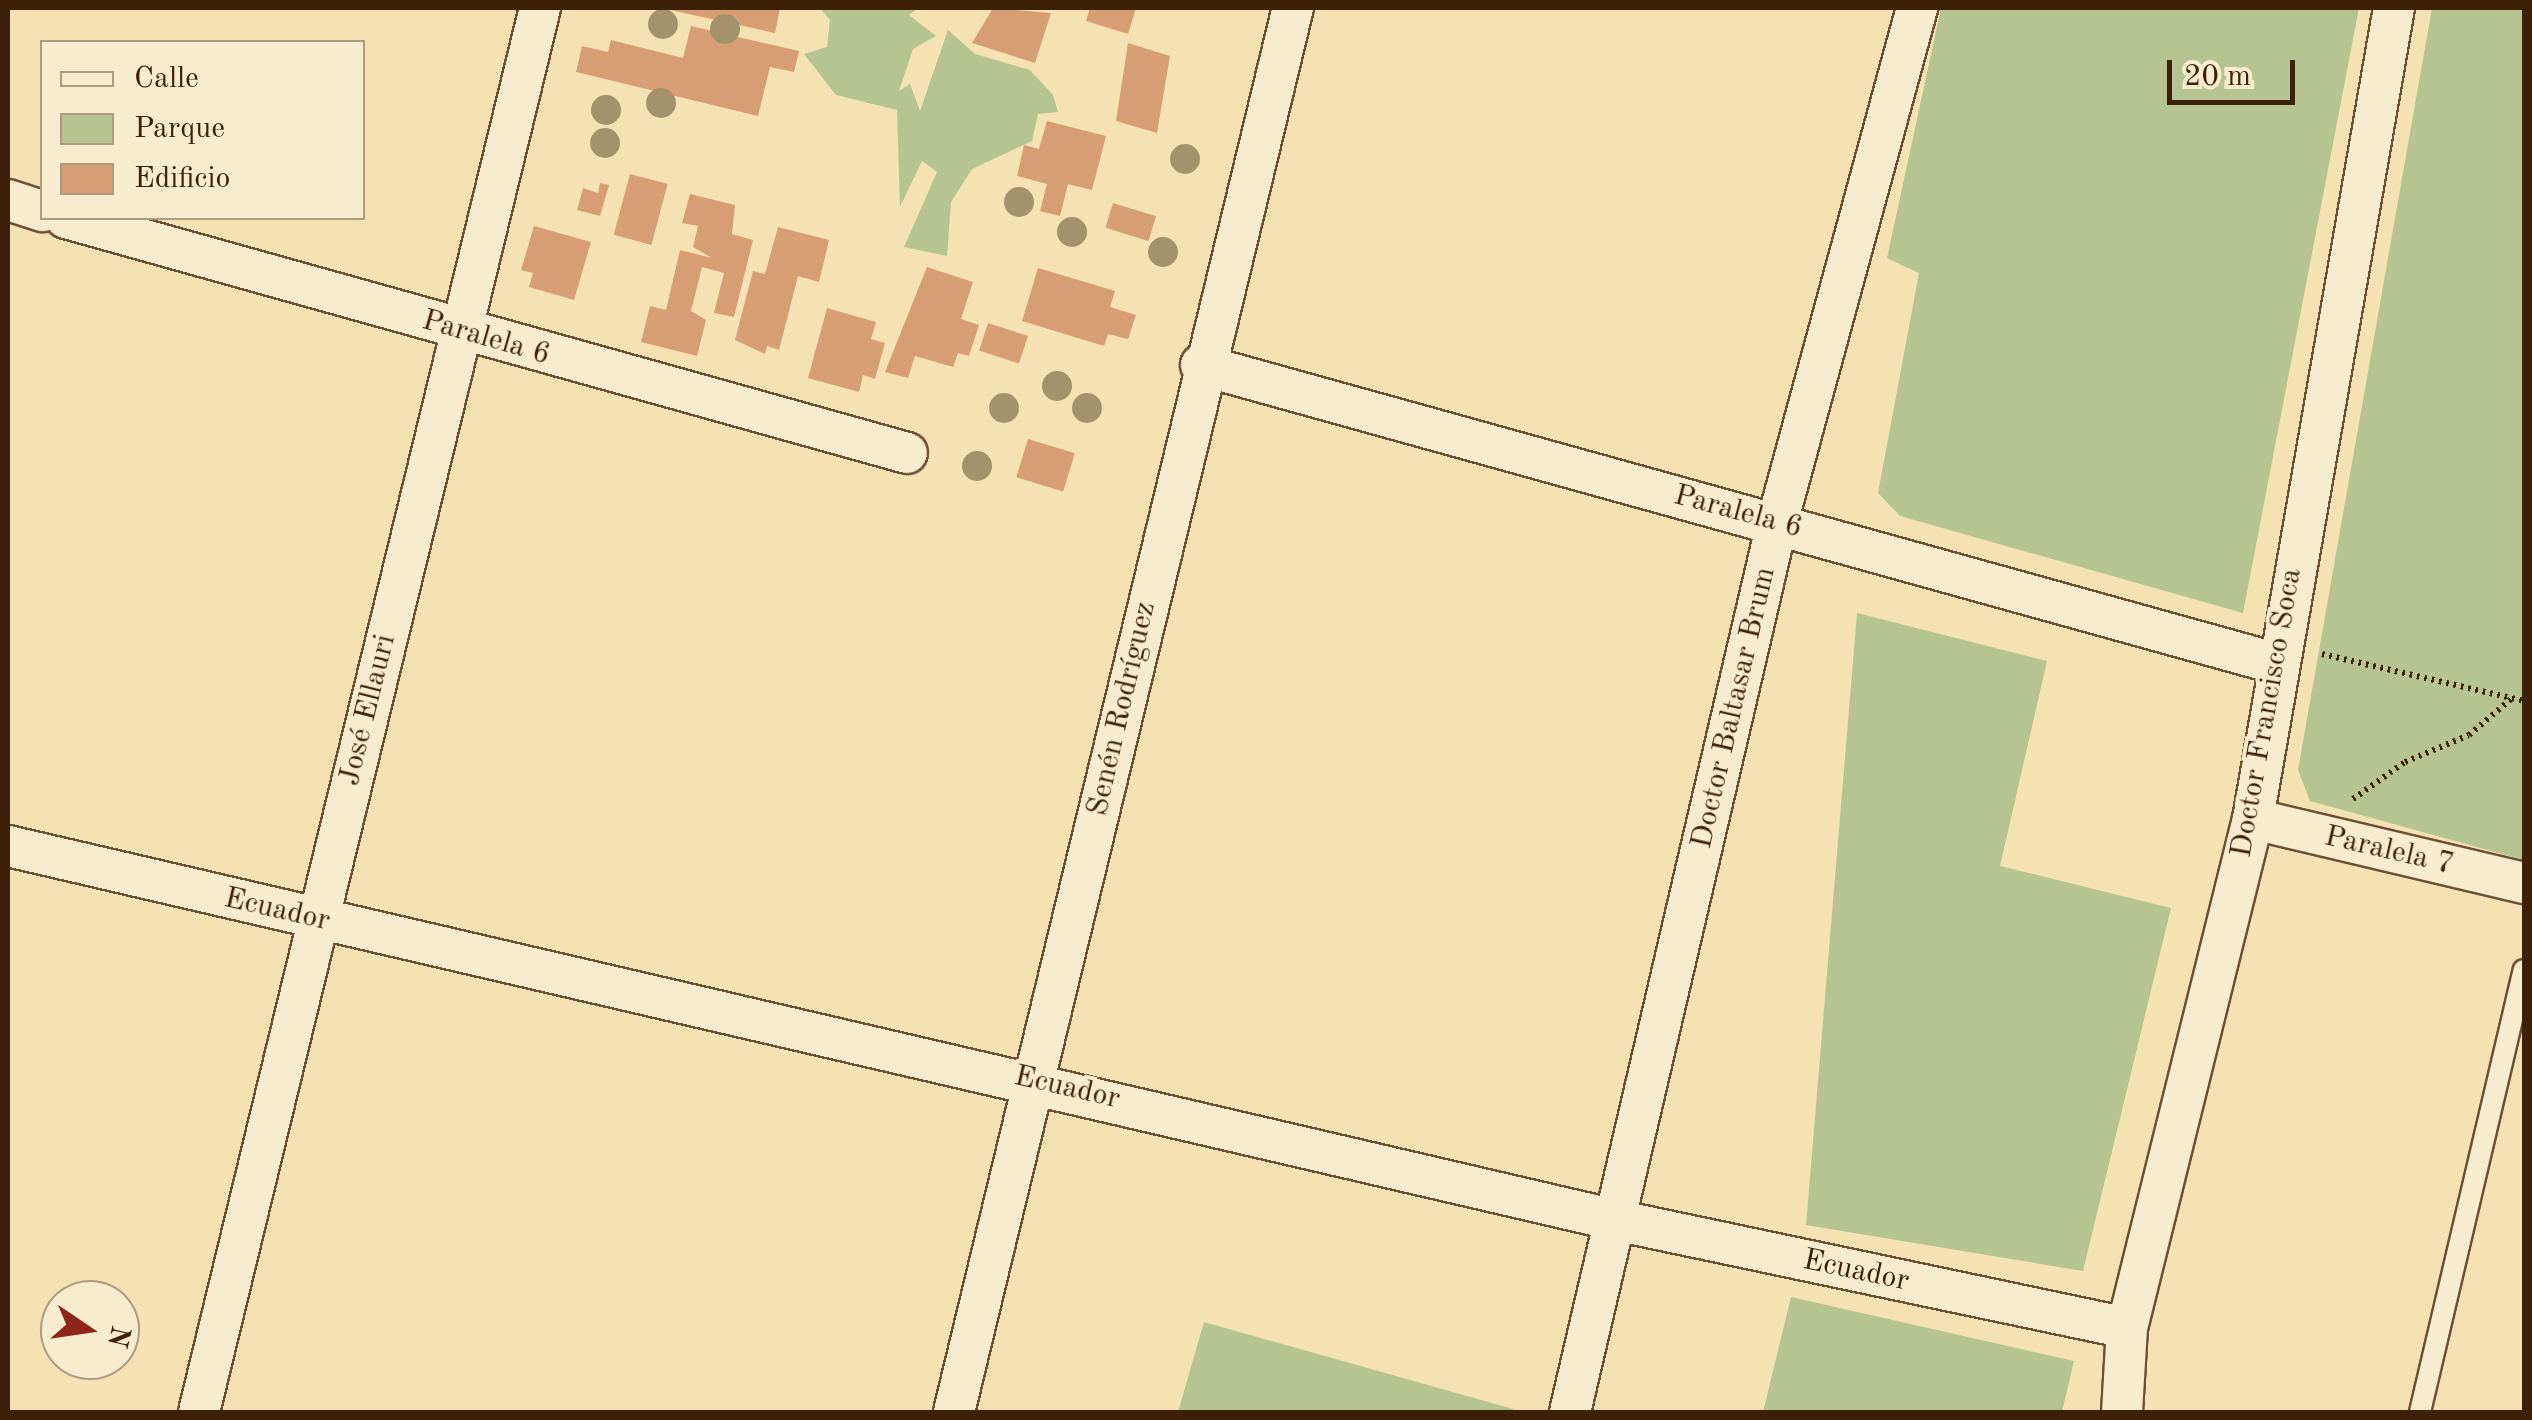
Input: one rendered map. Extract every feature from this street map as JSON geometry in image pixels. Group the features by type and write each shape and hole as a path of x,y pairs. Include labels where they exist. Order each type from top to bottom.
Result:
{"street":[{"name":"José Ellauri","path":"199,1412 315,919 540,8"},
{"name":"Senén Rodríguez","path":"954,1412 1036,1080 1201,365 1294,8"},
{"name":"Doctor Baltasar Brum","path":"1570,1412 1777,523 1917,8"},
{"name":"Doctor Francisco Soca","path":"2122,1412 2126,1328 2253,819 2275,664 2394,8"},
{"path":"8,200 40,209"},
{"name":"Paralela 6","path":"73,220 907,453"},
{"name":"Paralela 6","path":"1201,365 2275,664"},
{"name":"Paralela 7","path":"2253,819 2524,883"},
{"name":"Ecuador","path":"8,846 315,919 1036,1080 1615,1220 2126,1328"}],"lane":[{"path":"2420,1412 2524,970"}],"path":[{"path":"2275,664 2312,652 2524,701"},
{"path":"2316,834 2404,762 2470,735 2510,699"}],"green space":[{"path":"820,8 918,8 909,15 936,36 913,49 899,91 910,84 920,111 948,30 975,54 1030,70 1053,95 1058,112 1038,114 1032,141 972,169 951,202 947,256 904,247 937,172 922,161 900,207 897,110 836,95 804,54 827,47 830,20"},
{"path":"1941,8 2359,8 2243,613 1900,516 1878,493 1919,273 1887,258"},
{"path":"2432,8 2524,8 2524,860 2310,801 2298,770"},
{"path":"1857,613 2047,661 2000,866 2171,908 2083,1271 1806,1225"},
{"path":"1791,1297 2074,1361 2062,1412 1763,1412"},
{"path":"1204,1322 1513,1409 1178,1412"}],"building":[{"path":"661,8 780,8 775,33"},
{"path":"993,8 1051,13 1035,63 972,43"},
{"path":"1090,8 1136,8 1128,34 1086,21"},
{"path":"691,26 799,51 794,72 770,67 758,116 576,72 582,46 608,52 611,40 683,58"},
{"path":"1128,43 1170,56 1157,133 1116,121"},
{"path":"1047,121 1106,136 1092,190 1068,184 1060,216 1040,211 1047,184 1017,176 1024,145 1039,149"},
{"path":"630,174 668,184 651,245 614,235"},
{"path":"600,183 609,185 600,216 577,210 583,188 598,193"},
{"path":"690,194 735,205 732,234 753,240 734,317 714,313 724,273 702,267 691,311 706,320 697,356 641,342 650,306 666,310 680,250 712,258 693,247 698,226 682,223"},
{"path":"1113,203 1156,216 1148,241 1105,228"},
{"path":"534,226 591,242 574,300 529,287 533,273 521,270"},
{"path":"778,227 829,240 819,282 798,276 779,350 767,346 765,354 735,340 753,271 765,274"},
{"path":"927,267 973,282 961,319 979,325 969,356 958,353 953,367 915,356 908,378 885,372"},
{"path":"1038,268 1115,291 1110,307 1136,315 1128,339 1108,334 1104,346 1022,321"},
{"path":"827,308 876,322 871,339 885,343 875,379 863,375 859,392 808,378"},
{"path":"988,323 1028,336 1019,364 979,351"},
{"path":"1028,439 1075,453 1063,492 1016,477"}]}
